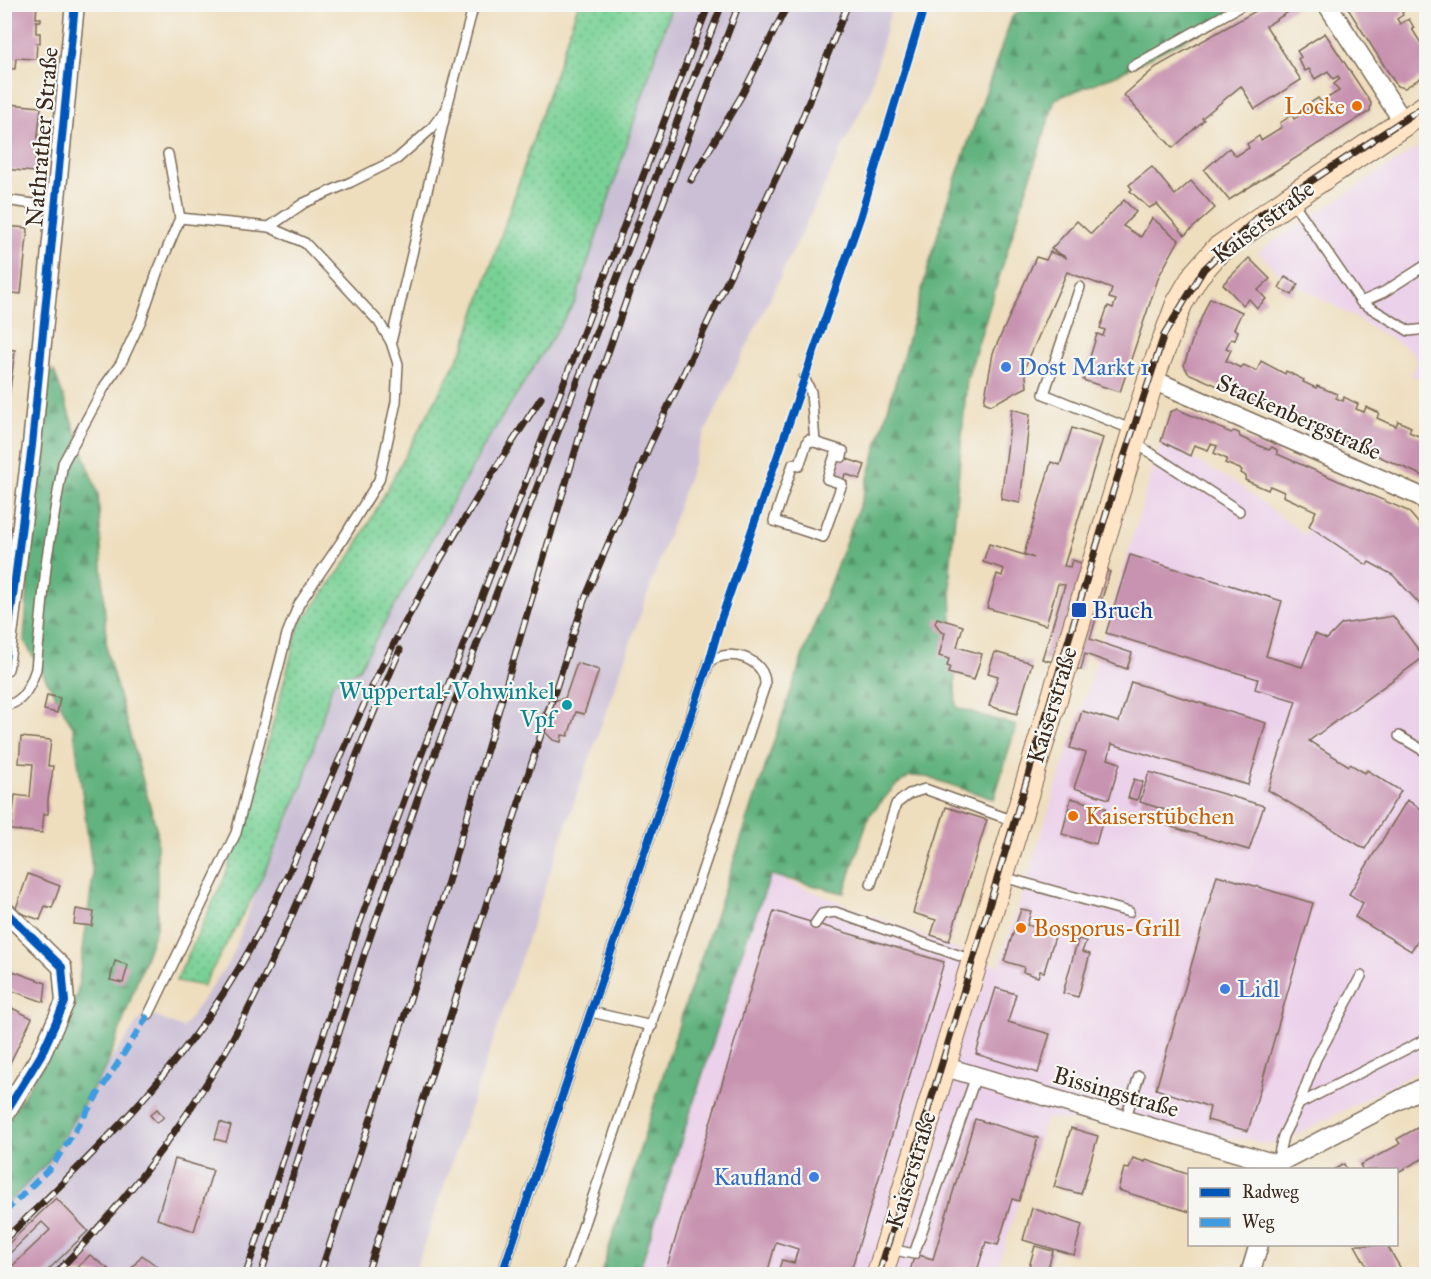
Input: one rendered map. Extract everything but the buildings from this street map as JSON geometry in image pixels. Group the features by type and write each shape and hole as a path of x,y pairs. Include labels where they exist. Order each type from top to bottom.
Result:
{"main road":[{"name":"Kaiserstraße","path":"879,1275 1133,436 1179,304 1196,275 1218,250 1426,108"}],"street":[{"name":"Nathrather Straße","path":"4,667 32,445 75,4"},
{"path":"1327,4 1404,123"},
{"name":"Stackenbergstraße","path":"1151,379 1422,497 1426,503"},
{"path":"4,910 62,967 66,1002 41,1055 4,1115"},
{"name":"Bissingstraße","path":"942,1066 1276,1167"},
{"path":"1276,1167 1426,1086"},
{"path":"1250,1275 1259,1246"}],"lane":[{"path":"391,342 474,4"},
{"path":"1132,67 1244,4"},
{"path":"269,227 304,202 397,159 431,129 447,107"},
{"path":"4,705 10,705 22,696 30,686 36,669 47,557 63,463 106,384 121,363 141,320 157,273 180,218 168,154"},
{"path":"1290,199 1361,302 1409,331 1426,329"},
{"path":"4,200 56,207"},
{"path":"149,1014 236,833 284,644 299,604 379,480 396,402 398,364 391,342 379,322 305,243 269,227 180,218"},
{"path":"1361,302 1384,292 1426,265"},
{"path":"1080,287 1044,394 1133,436 1239,511"},
{"path":"804,378 812,392 815,442"},
{"path":"808,440 815,442 843,452 842,457 835,455 827,479 842,484 823,537 774,521 793,464 800,466 808,440"},
{"path":"502,1275 709,662 723,654 734,655 756,663 765,676 765,685 567,1275"},
{"path":"1399,735 1426,752"},
{"path":"872,884 896,804 909,794 926,789 1017,821"},
{"path":"1000,876 1129,912"},
{"path":"815,924 822,914 835,912 975,961"},
{"path":"1276,1167 1283,1136 1299,1104 1316,1059 1361,976"},
{"path":"591,1012 652,1026"},
{"path":"1299,1104 1426,1039"},
{"path":"887,1249 914,1254 976,1076"},
{"path":"1125,1120 1139,1076"}],"shaded area":[{"path":"672,5 892,5 870,91 702,439 561,840 414,1274 5,1274 5,1206 48,1162 107,1066 145,1012 183,1028 231,959 257,889 302,786 333,682 359,669 488,439 575,302"},
{"path":"1426,142 1426,382 1410,375 1418,361 1409,349 1281,275 1258,252"},
{"path":"1161,441 1236,483 1305,535 1331,477 1408,511 1426,532 1426,1067 1289,1139 1275,1144 1046,1118 995,1274 638,1274 746,940 771,875 999,966 1095,666"}],"green space":[{"path":"578,5 672,5 575,302 488,439 359,669 333,682 302,786 257,889 203,986 176,981 224,879 254,794 299,626 352,554 464,347"},
{"path":"1027,5 1251,5 1116,75 1055,99 967,379 950,571 956,707 1016,726 994,799 927,777 910,776 894,787 869,816 844,893 771,875 746,940 638,1274 601,1274 680,1021 804,652 862,499 946,206 1012,17"},
{"path":"54,371 98,494 107,653 157,831 157,925 107,1066 48,1162 5,1206 4,1127 46,1059 77,995 93,876 74,729 24,640 44,375"}],"railway":[{"path":"246,1274 359,925 406,795 709,4"},
{"path":"261,1274 366,949 419,795 722,4"},
{"path":"320,1274 444,895 583,425 628,295 739,4"},
{"path":"691,180 742,95 788,4"},
{"path":"367,1274 584,601 649,447 791,146 848,4"},
{"path":"879,1274 1113,491 1164,335 1204,269 1260,215 1426,105"},
{"path":"4,1240 87,1159 140,1103 165,1074 211,1012 236,973 280,892 393,644 496,467 541,398"},
{"path":"55,1274 112,1213 164,1147 188,1113 231,1041 292,917 400,650"}],"marked path":[{"path":"4,1213 53,1165 149,1014"}],"cycle path":[{"path":"4,667 32,445 75,4"},
{"path":"502,1274 709,662 721,619 860,218 925,4"},
{"path":"4,910 62,967 65,1002 41,1055 4,1115"}],"place":[{"name":"Locke","path":"1357,106"},
{"name":"Dost Markt 1","path":"1006,367"},
{"name":"Bruch","path":"1079,610"},
{"name":"Wuppertal-Vohwinkel Vpf","path":"567,705"},
{"name":"Kaiserstübchen","path":"1073,816"},
{"name":"Bosporus-Grill","path":"1021,928"},
{"name":"Lidl","path":"1225,989"},
{"name":"Kaufland","path":"814,1177"}]}
